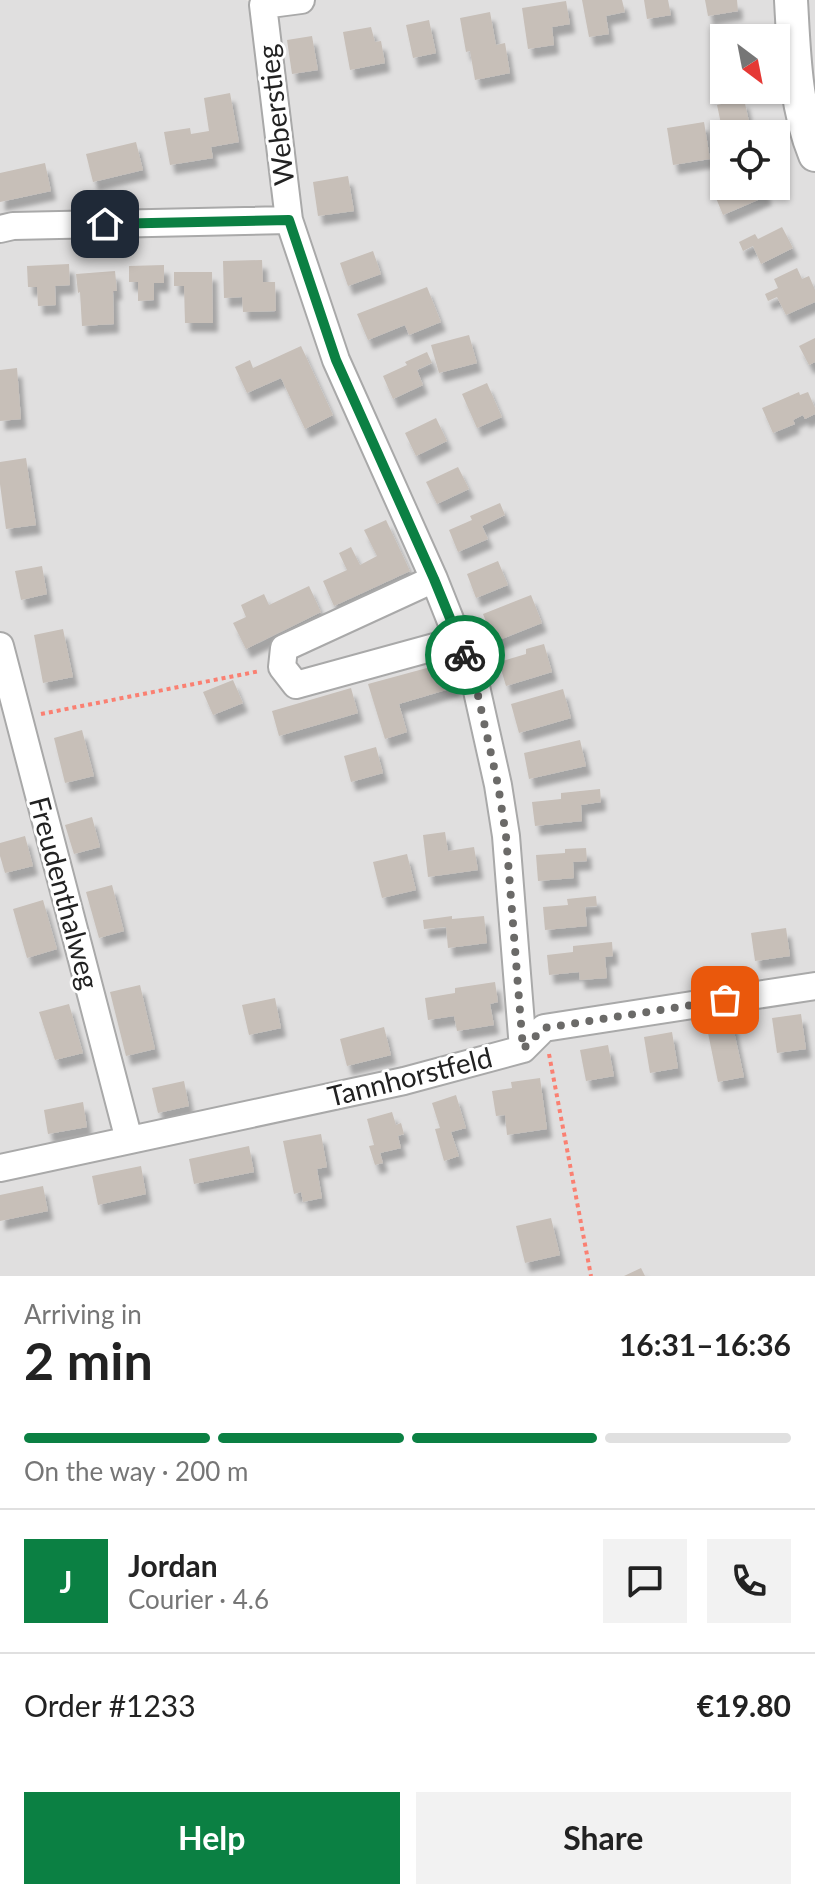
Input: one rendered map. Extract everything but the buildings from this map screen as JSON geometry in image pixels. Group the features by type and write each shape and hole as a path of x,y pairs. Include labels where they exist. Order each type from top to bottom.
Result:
{"street":[{"name":"Weberstieg","path":"301,0 263,5 289,220 336,360 434,579 475,682 506,836 523,1049"},
{"path":"791,0 795,73 808,137 815,155"},
{"path":"0,229 13,226 289,220"},
{"path":"434,579 284,648 282,667 296,685 460,640"},
{"name":"Freudenthalweg","path":"0,646 129,1140"},
{"path":"544,1028 815,986"},
{"name":"Tannhorstfeld","path":"0,1168 402,1082 523,1049 544,1028"}],"path":[{"path":"19,719 282,667"},
{"path":"544,1028 591,1276"}],"shaded area":[{"path":"0,0 246,0 264,5 296,0 815,0 815,1276 0,1276"}],"way so far":[{"path":"465,655 475,682 506,836 523,1049 544,1028 725,1000"}],"route":[{"path":"105,224 289,220 336,360 465,655"}]}
